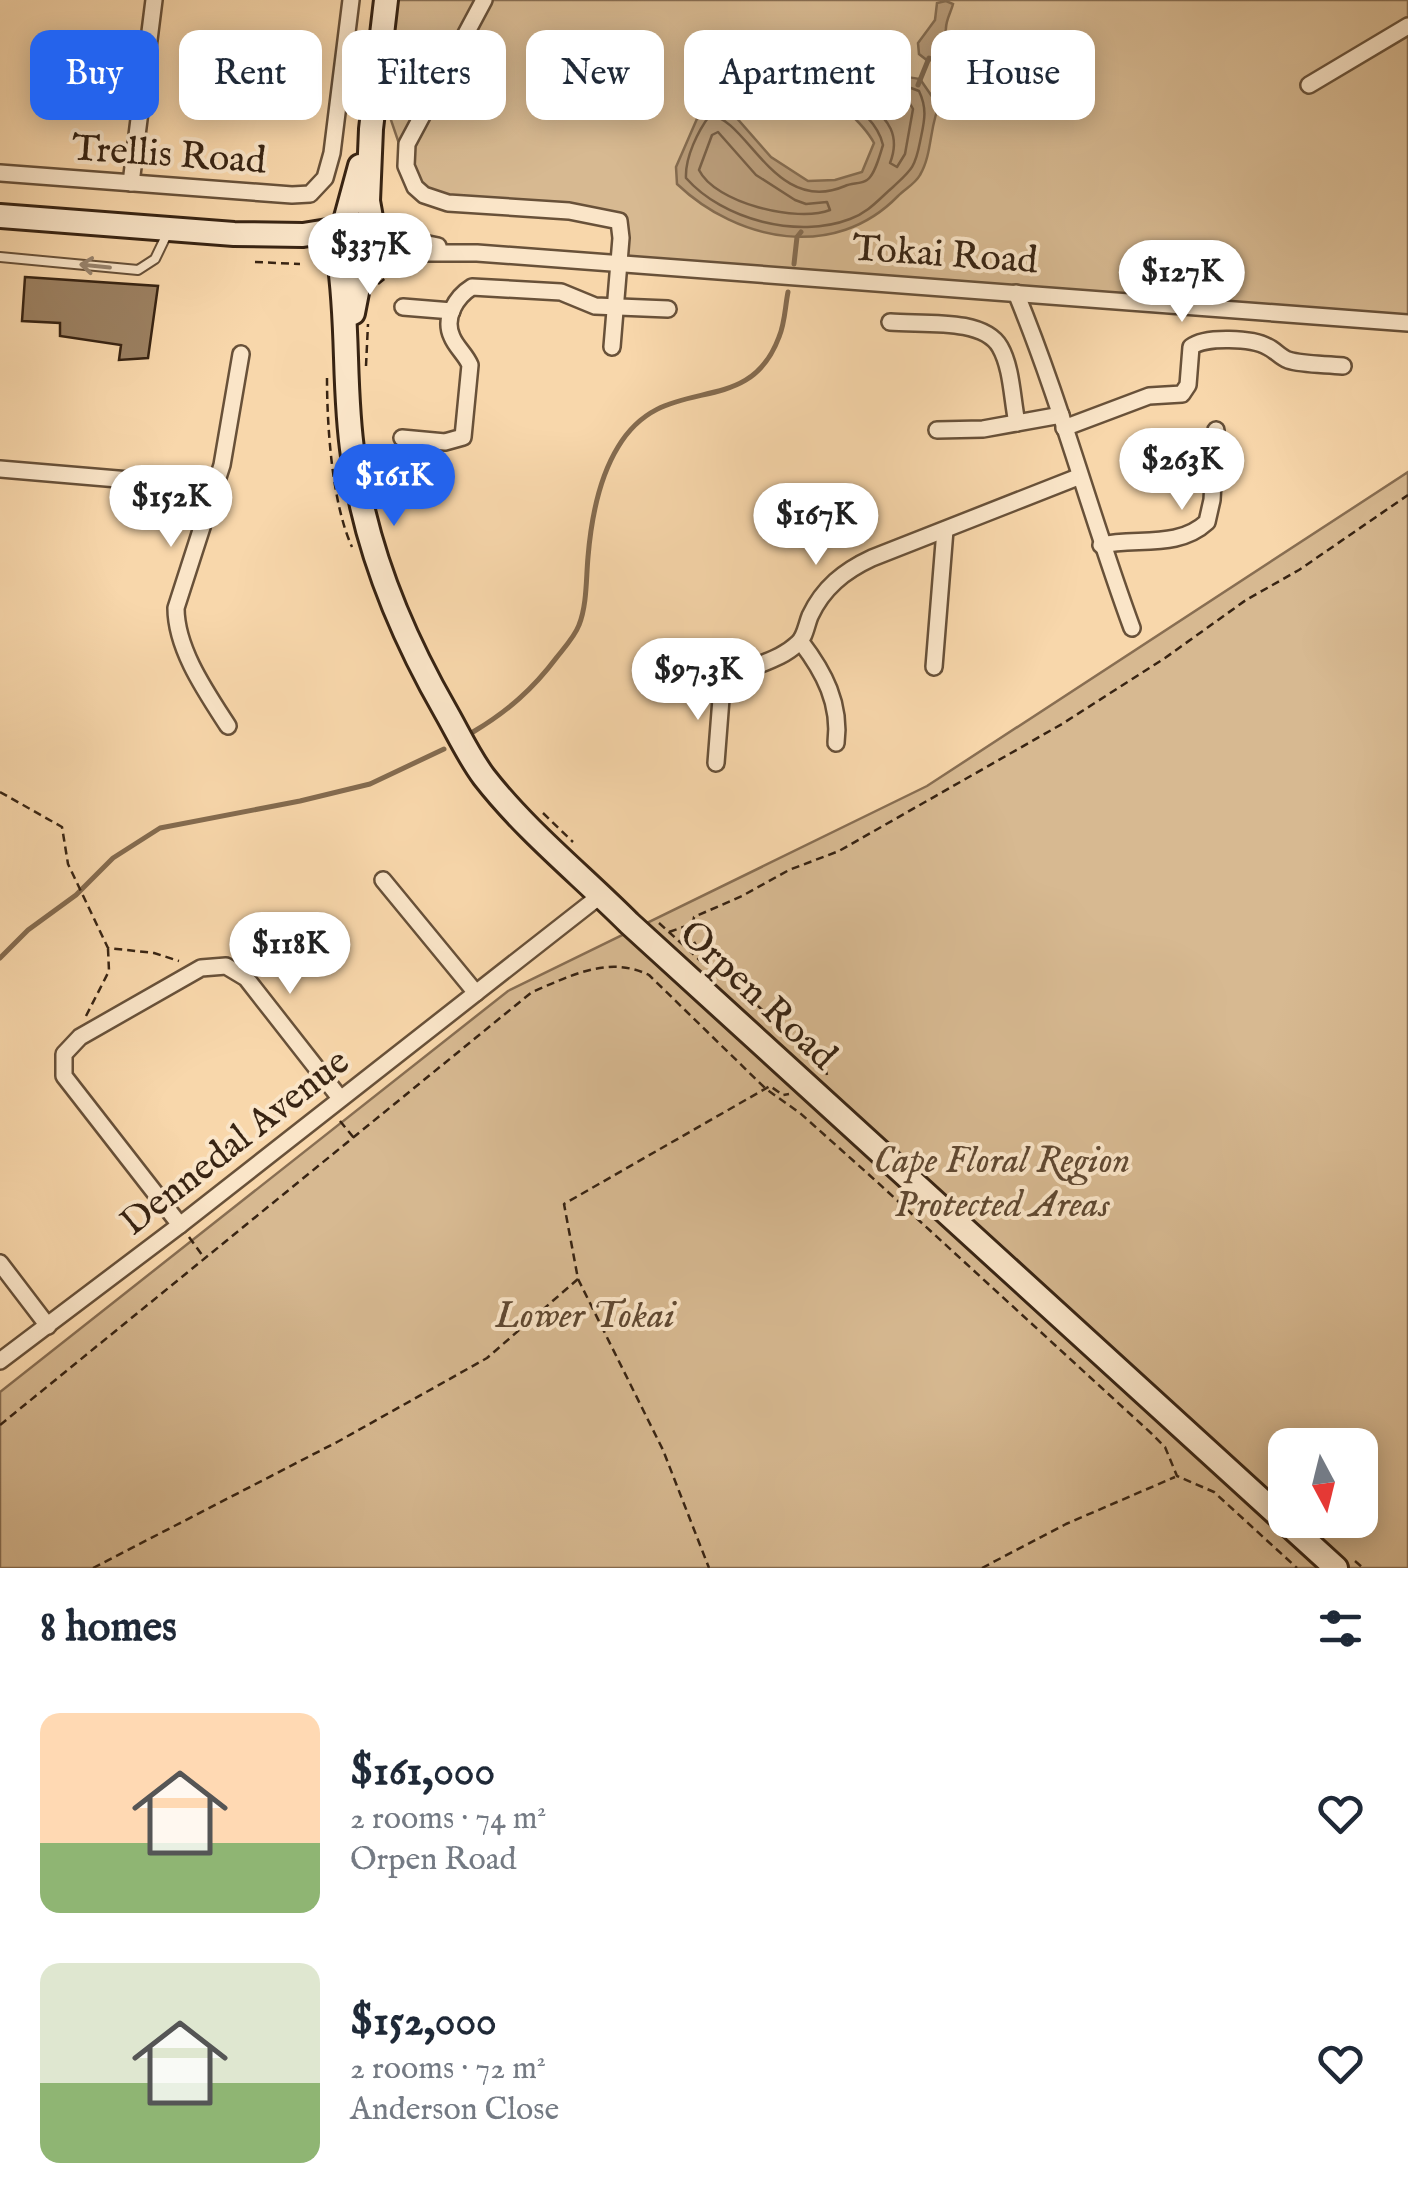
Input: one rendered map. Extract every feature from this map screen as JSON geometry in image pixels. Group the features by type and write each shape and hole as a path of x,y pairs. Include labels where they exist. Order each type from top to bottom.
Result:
{"main road":[{"path":"234,234 338,258 372,270 378,243 368,201 371,130 386,0"},
{"path":"338,258 334,240 342,227 371,130"},
{"path":"0,216 234,234 302,235 357,222 374,231"},
{"name":"Orpen Road","path":"338,258 347,343 350,430 362,507 379,570 417,660 483,776 527,826 600,894 1336,1568"},
{"name":"Orpen Road","path":"347,343 358,284 372,270"}],"street":[{"path":"131,183 154,0"},
{"name":"Trellis Road","path":"0,173 299,196 316,190 325,178 332,154 350,0"},
{"path":"484,0 416,123 405,156 410,176 424,195 448,203 570,211 612,218 621,226 612,346"},
{"path":"1308,85 1408,26"},
{"name":"Tokai Road","path":"374,231 477,253"},
{"name":"Tokai Road","path":"372,270 405,254 477,253 1408,323"},
{"path":"402,438 446,442 463,438 471,371 469,360 452,337 452,312 461,295 479,286 561,292 595,306 668,309"},
{"path":"1016,294 1132,628"},
{"path":"403,307 452,312"},
{"path":"890,322 972,326 992,337 1004,356 1016,423"},
{"path":"938,430 1062,422 1149,396 1182,394 1188,385 1191,346 1198,342 1256,343 1268,346 1286,360 1343,366"},
{"path":"228,726 193,666 176,619 179,591 222,465 240,354"},
{"path":"1101,545 1131,539 1179,539 1206,522 1212,500 1216,430"},
{"path":"0,469 154,482 211,501"},
{"path":"716,763 722,686 730,677 801,642 816,603 841,575 872,558 1078,477"},
{"path":"934,667 945,530"},
{"path":"801,642 820,669 836,704 836,743"},
{"path":"383,880 476,993"},
{"name":"Dennedal Avenue","path":"0,1361 180,1226 600,894"},
{"path":"180,1226 70,1087 62,1067 64,1054 80,1038 201,968 226,966 246,978 334,1102"},
{"path":"0,1263 48,1326"}],"lane":[{"path":"0,256 138,270 155,259 168,230"}],"path":[{"path":"255,262 300,264"},
{"path":"372,270 404,263"},
{"path":"366,365 368,314"},
{"path":"824,1079 825,1066 702,954 694,944 694,917 789,870 839,851 1062,724 1408,495"},
{"path":"0,792 62,827 68,864 108,948 109,971 86,1018"},
{"path":"669,932 691,925"},
{"path":"108,948 154,952 201,968"},
{"path":"0,1424 532,992 607,964 633,967 649,975 766,1089 863,1170 1152,1434 1165,1447 1178,1476 1214,1492 1297,1568"},
{"path":"709,1568 663,1450 578,1280 564,1204 766,1089 773,1086 783,1095 791,1093"},
{"path":"334,1102 355,1139"},
{"path":"180,1226 206,1260"},
{"path":"93,1568 339,1441 487,1358 578,1280"},
{"path":"986,1567 1066,1524 1178,1476"}],"green space":[{"path":"388,0 1408,0 1408,323 620,264 611,218 424,195 410,176 391,120 506,120 506,30 384,30"},
{"name":"Cape Floral Region Protected Areas","path":"1408,472 1408,1568 0,1568 0,1392 508,991 927,786"}],"water":[{"path":"937,3 953,4 946,30 931,30 928,61 919,54 918,43 935,20"},
{"path":"911,78 920,79 931,95 934,120 918,178 873,217 845,230 787,236 757,230 701,204 677,184 676,167 696,120 738,120 771,157 808,181 835,180 862,172 874,143 856,120 911,120"}],"building":[{"path":"25,277 158,286 148,358 119,360 121,345 60,336 60,323 22,321"}],"waterway":[{"path":"918,85 929,58"},
{"path":"794,264 801,232"},
{"path":"473,732 529,689 577,629 585,600 597,500 618,447 637,423 658,409 726,389 747,379 765,363 781,332 788,292"},
{"path":"0,958 28,930 76,895 113,858 160,828 370,784 444,749"}],"park label":[{"name":"Lower Tokai","path":"585,1314"}]}
